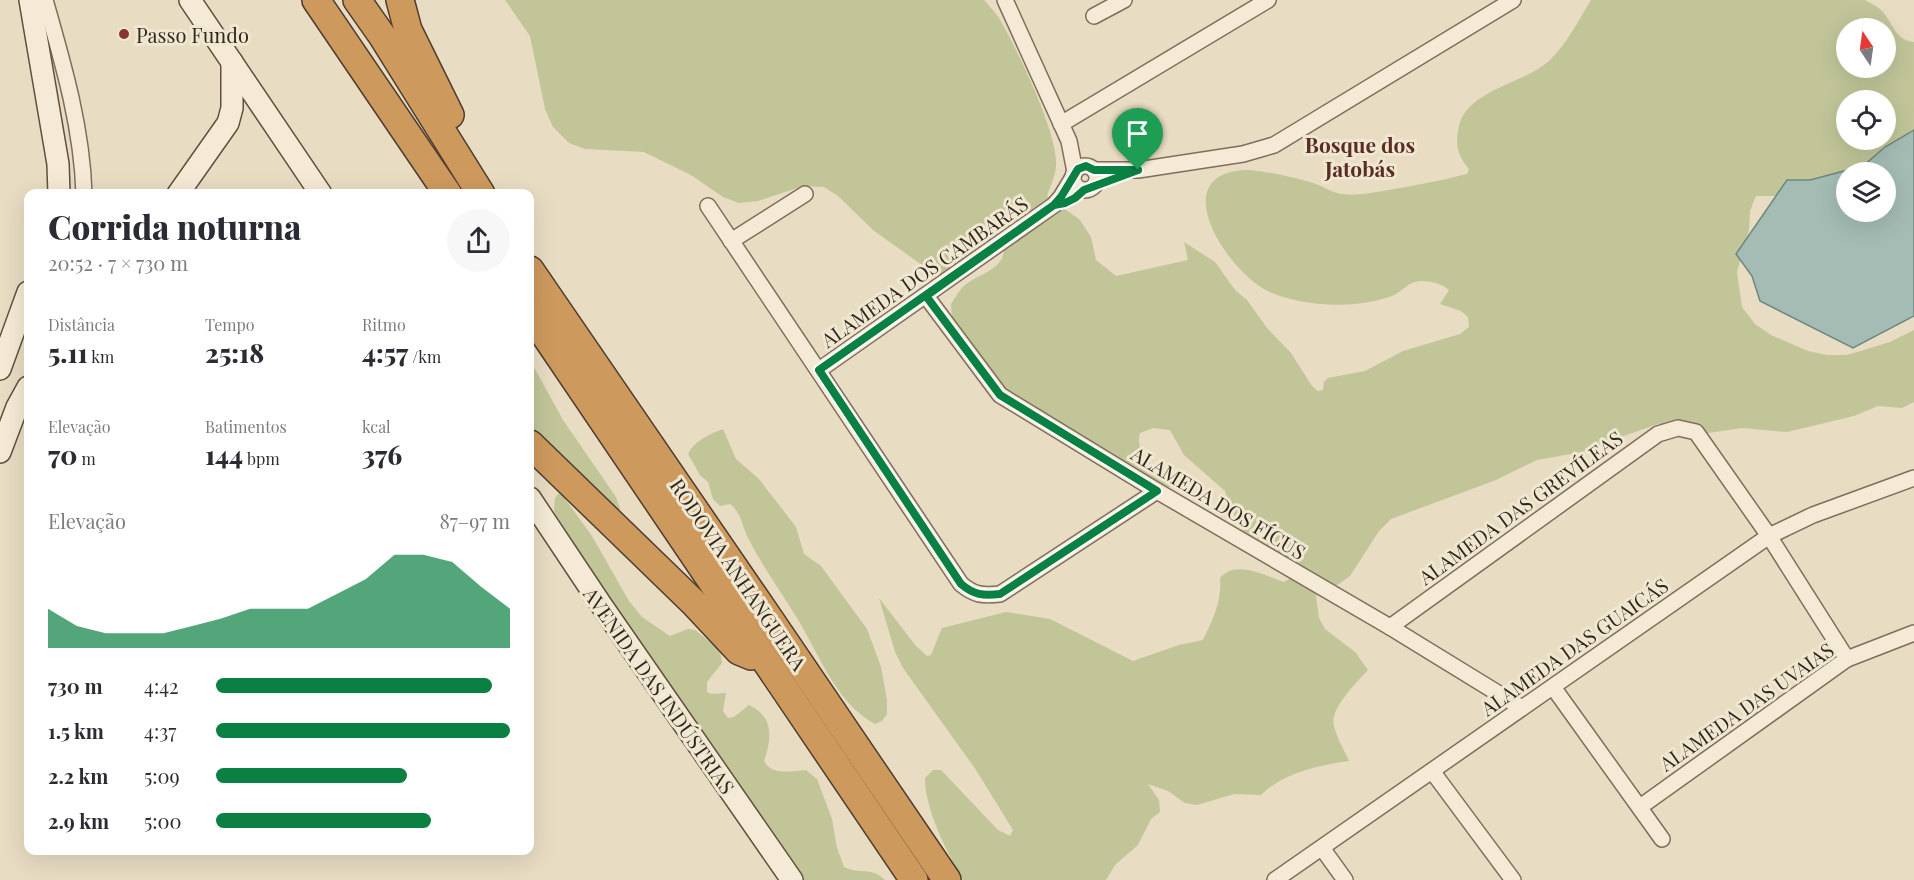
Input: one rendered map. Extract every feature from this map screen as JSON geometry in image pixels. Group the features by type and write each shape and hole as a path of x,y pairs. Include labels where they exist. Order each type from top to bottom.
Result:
{"highway":[{"path":"316,0 445,189"},
{"path":"357,0 383,37 478,189"},
{"path":"400,0 408,30 416,48 487,189"},
{"name":"RODOVIA ANHANGUERA","path":"534,276 765,610 947,880"},
{"name":"RODOVIA ANHANGUERA","path":"534,320 914,880"},
{"path":"534,448 694,603 739,651 767,662"}],"street":[{"path":"30,0 56,152 59,189"},
{"path":"45,0 70,90 84,171 84,189"},
{"path":"190,0 318,189"},
{"path":"1005,0 1069,141 1092,168 1097,179 1088,189 1076,186 1069,141"},
{"path":"1094,16 1124,0"},
{"path":"1061,124 1268,0"},
{"name":"ALAMEDA DOS CAMBARÁS","path":"1092,168 1138,170 1243,154 1274,145 1513,0"},
{"path":"182,189 228,123 232,108 232,62"},
{"path":"1074,174 1082,166 1092,168"},
{"name":"ALAMEDA DOS CAMBARÁS","path":"1054,205 1138,170"},
{"name":"ALAMEDA DOS CAMBARÁS","path":"819,370 1054,205 1074,174"},
{"path":"731,241 805,194"},
{"path":"708,206 961,584 972,593 985,596 1000,594 1157,491"},
{"name":"ALAMEDA DOS FÍCUS","path":"926,296 1000,395 1522,708"},
{"path":"0,369 24,303"},
{"path":"0,452 24,394"},
{"name":"ALAMEDA DAS GREVÍLEAS","path":"1390,627 1659,434 1678,428 1696,432 1769,536"},
{"name":"ALAMEDA DAS GUAICÁS","path":"1275,880 1769,536 1813,515 1914,478"},
{"name":"AVENIDA DAS INDÚSTRIAS","path":"534,504 608,616 792,880"},
{"path":"1769,536 1847,659"},
{"name":"ALAMEDA DAS UVAIAS","path":"1640,807 1847,659 1914,633"},
{"path":"1553,687 1662,839"},
{"path":"1432,771 1513,880"},
{"path":"1322,848 1345,880"}],"green space":[{"path":"505,0 984,0 999,18 1015,49 1035,90 1050,133 1056,165 1047,196 1080,220 1091,237 1096,260 1116,276 1188,260 1184,242 1215,262 1235,290 1247,300 1267,328 1291,353 1312,386 1318,391 1323,390 1324,382 1328,378 1365,371 1403,351 1460,334 1469,327 1468,317 1461,311 1440,304 1449,290 1442,285 1428,281 1412,283 1395,295 1363,303 1316,304 1272,293 1255,283 1238,267 1211,226 1206,206 1209,188 1221,175 1246,170 1261,171 1306,181 1331,191 1352,195 1467,174 1469,169 1460,156 1457,142 1462,117 1482,97 1525,76 1549,61 1567,40 1591,0 1865,0 1881,10 1887,18 1836,18 1836,78 1896,78 1896,32 1908,41 1914,42 1914,159 1896,162 1836,162 1836,186 1829,196 1756,196 1750,211 1749,230 1737,272 1742,307 1755,324 1771,335 1808,351 1827,355 1847,355 1890,342 1914,330 1914,402 1902,408 1878,406 1854,416 1787,432 1742,428 1701,434 1658,424 1618,438 1593,450 1537,460 1496,480 1391,519 1379,531 1350,576 1339,584 1319,592 1316,596 1319,618 1325,629 1355,652 1368,670 1345,696 1334,719 1337,735 1349,761 1302,771 1280,781 1261,795 1234,794 1197,805 1185,803 1168,791 1148,784 1159,800 1160,812 1151,819 1138,845 1115,865 1106,880 963,880 944,844 929,804 925,778 933,770 941,770 998,830 1010,836 1013,830 976,770 903,668 895,652 879,598 916,646 927,656 931,655 942,628 1006,612 1050,619 1133,661 1179,645 1203,640 1218,602 1220,578 1226,572 1242,569 1284,582 1289,579 1288,575 1238,526 1225,491 1184,455 1170,430 1153,428 1140,433 1139,440 1144,454 1170,483 1172,486 1169,487 1092,453 1006,397 953,331 951,304 965,285 998,264 1004,252 1003,244 950,273 936,275 873,230 838,196 824,187 803,186 758,201 739,203 723,197 691,175 644,152 585,149 569,143 553,127 545,109 530,36"},
{"path":"534,367 563,420 616,497 620,508 618,515 534,440"},
{"path":"723,429 736,459 759,479 796,527 804,554 821,566 867,629 881,667 887,700 887,714 882,721 875,724 861,715 839,691 754,550 737,512 730,504 720,506 713,499 708,482 700,475 688,454 699,441"},
{"path":"560,492 592,536 629,601 642,617 670,636 688,629 695,630 720,650 722,663 707,682 707,692 726,693 723,711 728,718 734,717 749,705 763,716 769,729 769,744 764,761 767,766 782,772 806,770 817,779 832,819 837,848 844,867 875,873 885,880 794,880 671,694 659,668 654,666 597,597 579,596 583,577 581,565 554,511 555,498"}],"water":[{"path":"1914,130 1914,316 1853,348 1760,301 1752,276 1736,254 1787,180 1810,180 1836,173 1836,222 1896,222 1896,162 1868,162 1882,150 1896,150 1896,141"}],"place":[{"name":"Passo Fundo","path":"124,34"}],"district":[{"name":"Bosque dos Jatobás","path":"1360,156"}],"route":[{"path":"1138,170 1084,190 1065,203 1054,205 819,370 961,584 972,593 985,596 1000,594 1157,491 1000,395 926,296 1054,205 1075,172 1082,166 1094,170 1138,170"}]}
